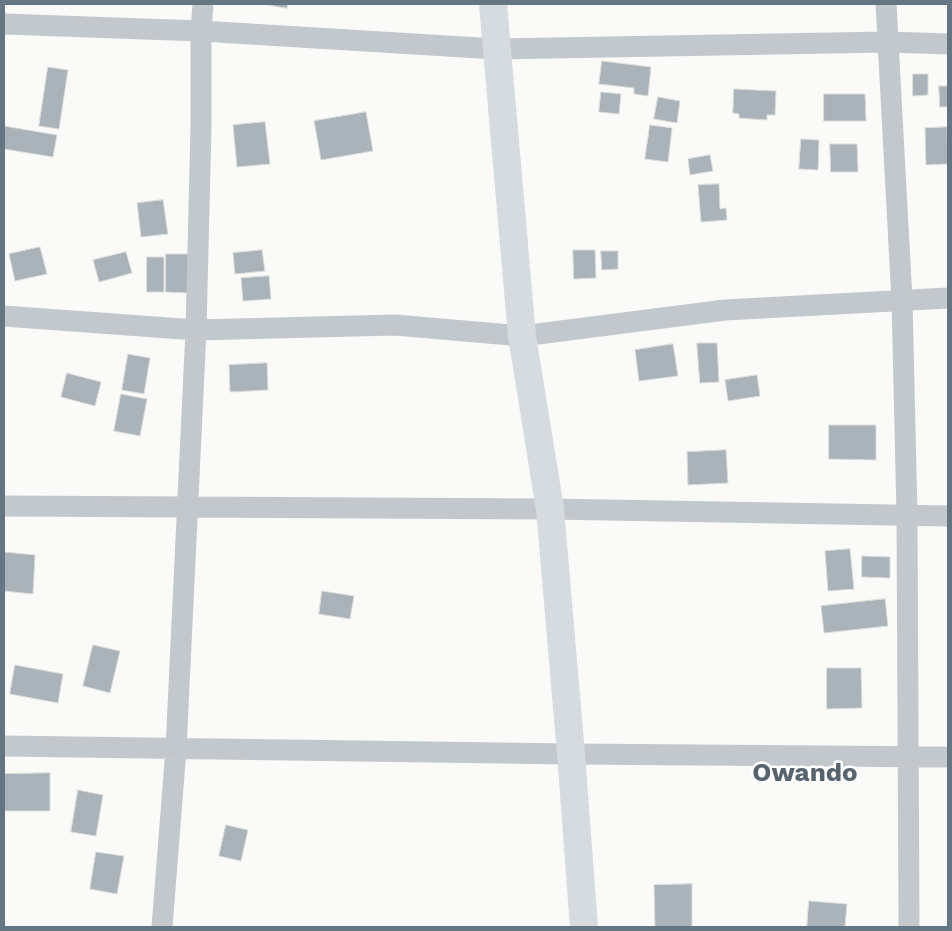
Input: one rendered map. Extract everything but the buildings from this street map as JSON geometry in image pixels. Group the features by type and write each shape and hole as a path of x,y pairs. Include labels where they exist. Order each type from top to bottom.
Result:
{"main road":[{"path":"493,4 522,336 550,509 584,927"}],"street":[{"path":"162,927 176,749 196,330 202,127 201,31 203,4"},
{"path":"886,4 902,300 907,515 909,927"},
{"path":"4,24 201,31 496,50 887,42 948,44"},
{"path":"4,316 196,330 395,325 522,336 725,310 948,298"},
{"path":"4,506 550,509 948,516"},
{"path":"4,746 948,757"}],"district":[{"name":"Owando","path":"805,773"}]}
